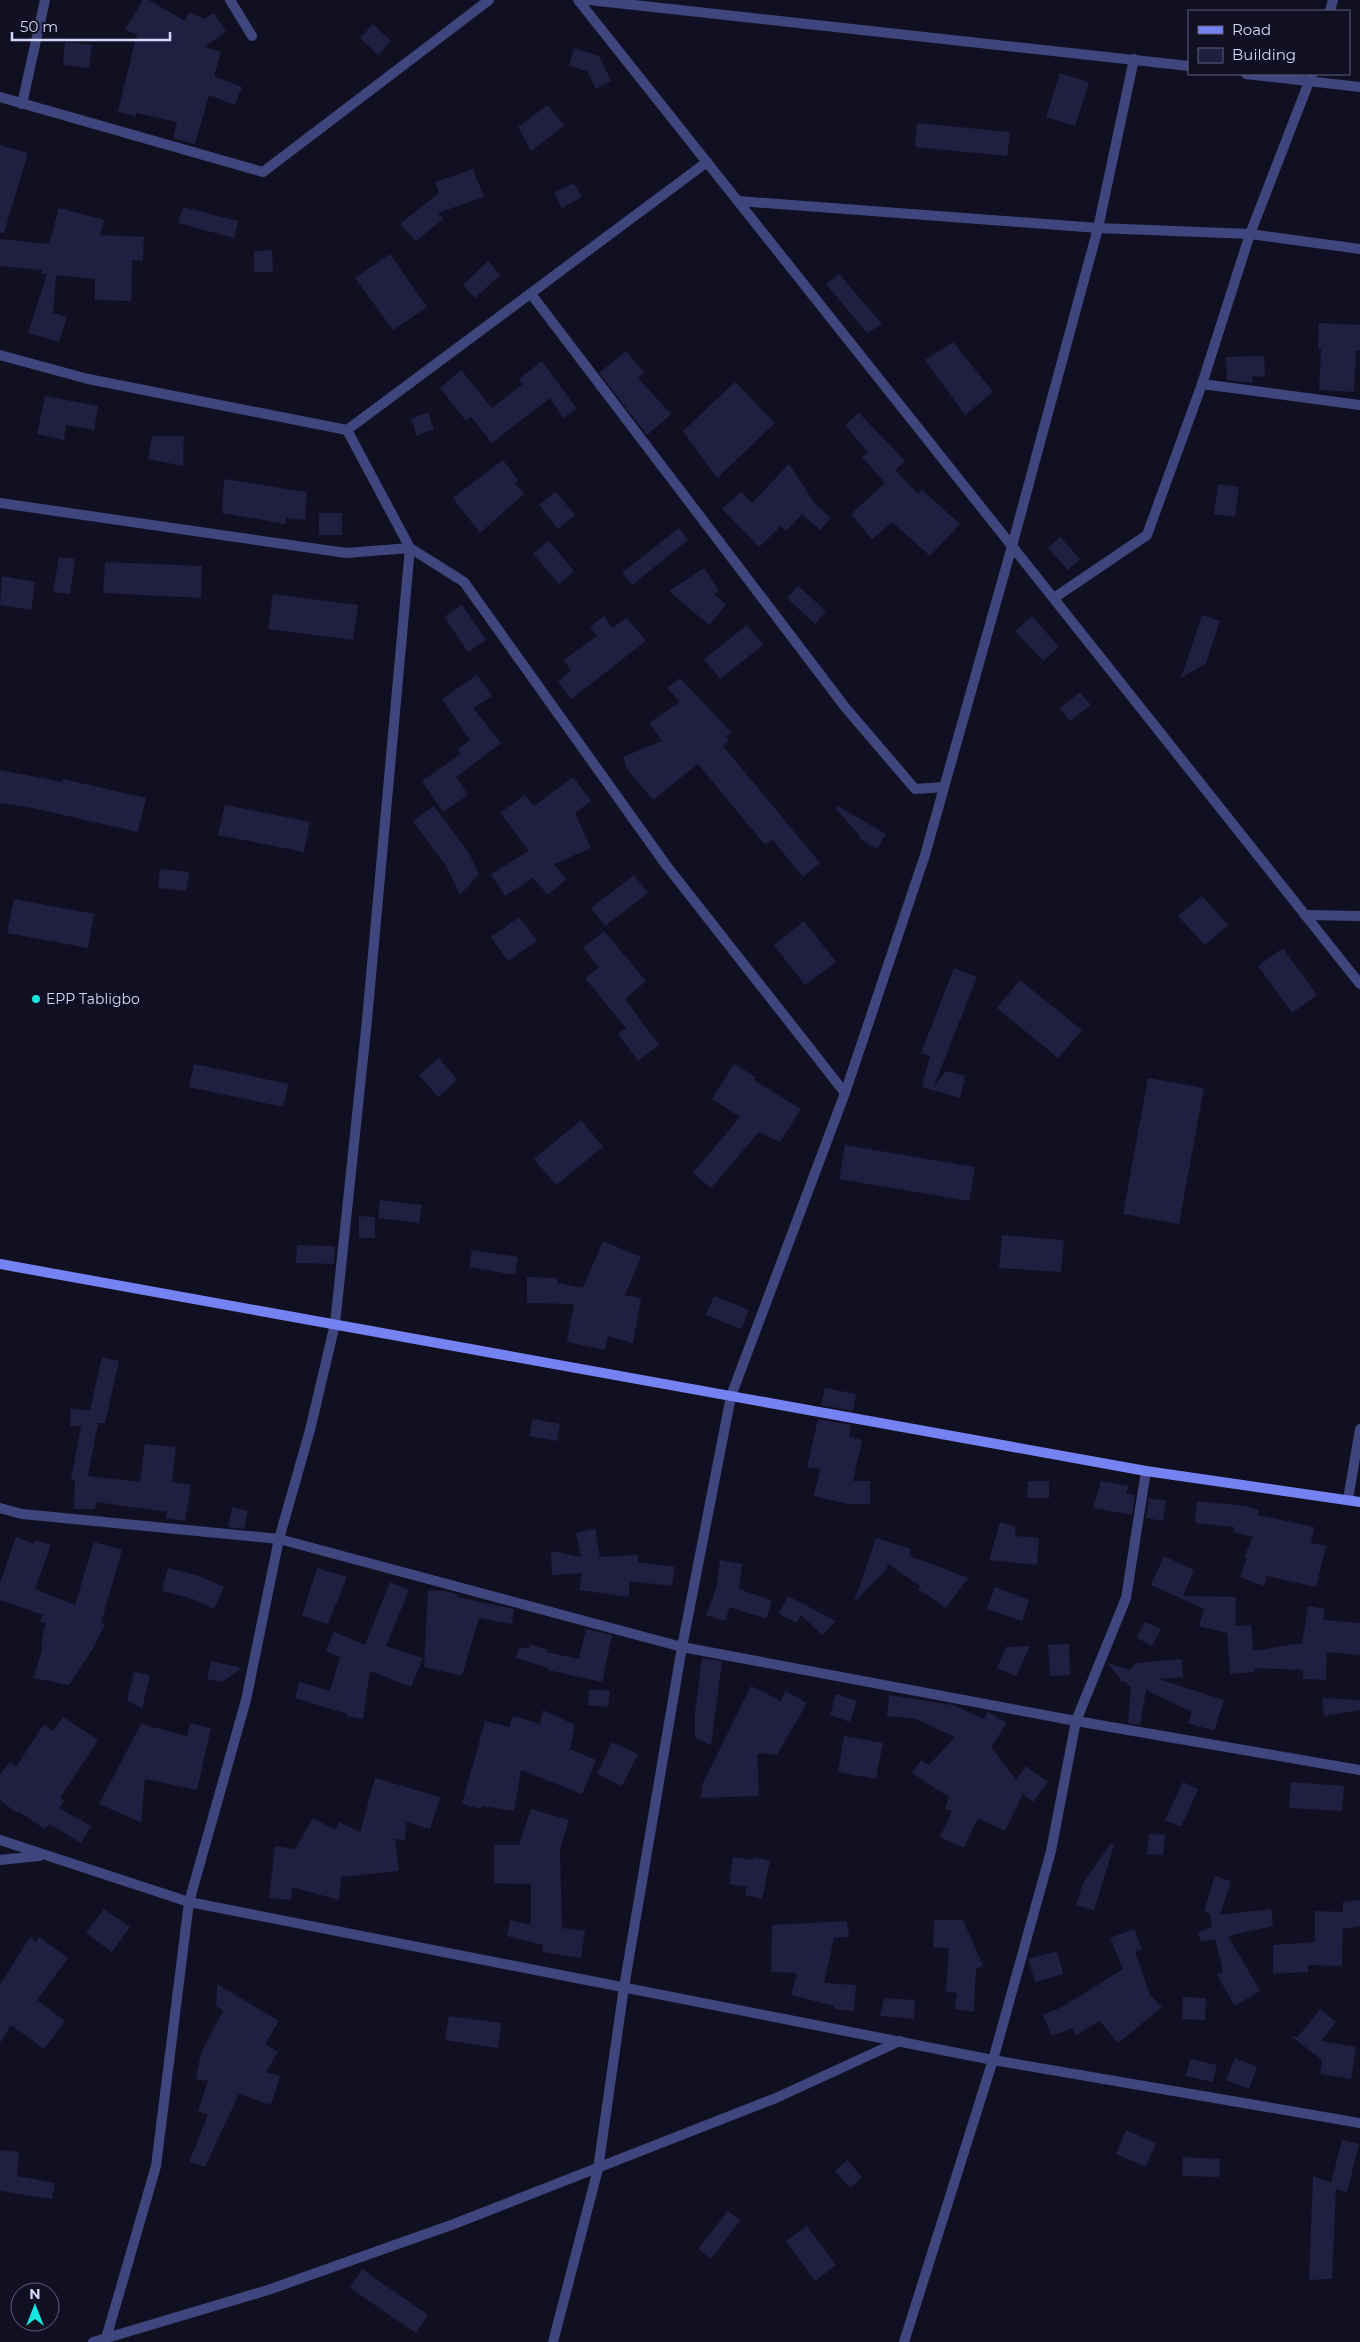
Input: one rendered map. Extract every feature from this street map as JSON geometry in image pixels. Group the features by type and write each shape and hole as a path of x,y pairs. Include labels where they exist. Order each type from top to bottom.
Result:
{"main road":[{"path":"0,1264 1146,1471 1360,1502"}],"street":[{"path":"22,104 46,0"},
{"path":"230,0 252,36"},
{"path":"0,97 263,172 490,0"},
{"path":"578,0 1360,984"},
{"path":"589,0 1188,66"},
{"path":"553,2342 598,2169 624,1987 682,1647 731,1396 845,1093 925,856 1012,546 1098,228 1134,60"},
{"path":"1262,75 1310,78 1360,87"},
{"path":"1054,598 1147,535 1202,384 1250,234 1310,78"},
{"path":"0,355 88,379 347,430 707,162"},
{"path":"738,201 1098,228 1250,234 1360,249"},
{"path":"531,294 845,707 915,789 944,787"},
{"path":"1202,384 1360,405"},
{"path":"347,430 410,548 464,582 666,865 845,1093"},
{"path":"0,502 346,553 410,548"},
{"path":"105,2339 156,2166 189,1902 246,1700 279,1539 310,1430 335,1324 367,1020 410,548"},
{"path":"1305,915 1360,916"},
{"path":"1348,1499 1360,1429"},
{"path":"904,2342 993,2060 1051,1851 1076,1721 1126,1598 1146,1471"},
{"path":"0,1508 22,1514 279,1539 682,1647 1076,1721 1360,1770"},
{"path":"1,1844 45,1856 189,1902 993,2060 1360,2123"},
{"path":"0,1860 45,1856"},
{"path":"93,2342 268,2290 454,2224 776,2098 900,2041"}],"building":[{"path":"143,0 149,0 185,21 189,12 204,19 214,13 226,32 204,47 221,52 214,76 242,87 235,105 209,95 195,144 173,138 177,122 136,113 136,116 118,112 137,34 125,30"},
{"path":"373,24 391,41 378,55 360,38"},
{"path":"65,42 92,45 89,68 63,65"},
{"path":"574,48 599,56 611,81 596,89 587,71 569,66"},
{"path":"1060,73 1089,82 1075,126 1046,117"},
{"path":"548,105 564,126 531,151 518,127"},
{"path":"917,123 1010,132 1007,156 915,147"},
{"path":"0,145 28,153 4,233 0,232"},
{"path":"473,169 484,197 438,213 443,219 416,241 400,224 439,193 435,182"},
{"path":"574,183 582,197 562,208 554,193"},
{"path":"183,207 238,221 234,238 178,223"},
{"path":"59,208 104,220 100,235 144,237 143,261 132,260 131,301 95,300 95,279 56,275 53,313 67,317 59,342 28,333 47,274 41,274 42,270 0,266 0,239 49,244"},
{"path":"272,250 273,272 254,272 254,251"},
{"path":"390,254 427,307 393,330 355,278"},
{"path":"488,261 500,275 475,298 463,285"},
{"path":"839,274 882,324 867,333 826,284"},
{"path":"1319,323 1360,325 1360,351 1356,351 1354,392 1319,390 1321,349 1318,349"},
{"path":"953,342 993,392 965,415 925,360"},
{"path":"626,351 644,373 638,378 671,414 647,435 599,373"},
{"path":"1264,356 1265,377 1253,376 1252,383 1227,380 1226,357"},
{"path":"542,361 577,409 563,418 550,398 492,443 471,417 466,421 440,388 461,370 492,408 523,384 519,379"},
{"path":"735,382 775,423 717,478 683,431"},
{"path":"45,396 98,406 94,430 66,425 64,440 37,434"},
{"path":"428,412 434,429 417,436 411,419"},
{"path":"859,413 905,461 895,470 918,494 922,490 960,524 930,556 892,522 872,539 851,514 885,483 862,457 868,452 845,425"},
{"path":"152,436 184,436 183,466 148,459"},
{"path":"503,460 518,480 515,483 524,494 480,533 453,498"},
{"path":"789,464 815,504 831,518 820,530 802,514 786,531 781,526 759,547 722,509 741,492 752,503"},
{"path":"224,479 307,492 305,520 286,518 285,524 222,513"},
{"path":"1218,484 1239,487 1235,517 1214,514"},
{"path":"556,492 575,515 558,529 539,505"},
{"path":"319,513 342,513 342,535 319,535"},
{"path":"679,528 688,540 632,585 622,573"},
{"path":"1060,537 1080,559 1068,570 1048,548"},
{"path":"549,541 574,571 559,584 533,554"},
{"path":"59,557 75,559 70,594 53,592"},
{"path":"105,562 202,566 201,598 103,593"},
{"path":"704,568 719,591 714,594 726,605 709,625 669,591"},
{"path":"2,576 35,582 31,610 0,605"},
{"path":"798,586 826,611 815,624 787,598"},
{"path":"273,594 358,605 353,640 268,629"},
{"path":"462,605 486,640 468,652 444,617"},
{"path":"1202,615 1220,621 1206,663 1181,678"},
{"path":"604,616 612,628 627,618 646,641 571,699 558,682 571,670 564,660 597,636 590,627"},
{"path":"1032,616 1059,647 1043,661 1015,631"},
{"path":"747,625 763,645 720,679 704,659"},
{"path":"477,675 492,696 473,708 501,743 456,777 468,795 443,812 422,781 461,754 457,750 470,740 442,699"},
{"path":"680,678 732,733 725,736 729,741 723,746 820,863 803,877 772,839 765,845 698,764 653,800 627,769 623,757 662,741 649,723 680,702 667,688"},
{"path":"1080,692 1091,705 1070,721 1060,708"},
{"path":"0,770 62,782 63,779 146,798 138,832 33,808 0,803"},
{"path":"573,777 591,801 575,813 591,848 554,864 566,879 548,895 533,878 505,896 491,874 529,851 500,813 525,795 534,806"},
{"path":"225,805 310,822 304,852 218,835"},
{"path":"434,806 469,853 479,874 460,895 446,866 413,821"},
{"path":"838,806 886,834 877,849 859,838 860,836 836,809"},
{"path":"160,869 189,872 186,891 158,888"},
{"path":"634,875 648,893 605,926 591,908"},
{"path":"1202,896 1228,925 1205,945 1178,916"},
{"path":"14,899 94,914 88,948 7,933"},
{"path":"519,917 537,941 508,961 491,937"},
{"path":"804,921 836,962 805,985 774,945"},
{"path":"604,931 646,981 625,999 659,1045 638,1061 618,1034 626,1028 585,978 599,967 583,948"},
{"path":"1283,948 1317,995 1292,1013 1258,966"},
{"path":"954,968 977,977 934,1086 946,1071 965,1076 960,1098 922,1087 930,1056 921,1053"},
{"path":"1020,980 1082,1030 1058,1058 997,1008"},
{"path":"439,1058 457,1080 438,1097 419,1075"},
{"path":"194,1064 289,1084 283,1107 189,1087"},
{"path":"734,1064 756,1077 754,1080 801,1109 780,1142 759,1132 711,1188 693,1173 740,1117 712,1099"},
{"path":"1148,1078 1204,1088 1179,1224 1123,1214"},
{"path":"581,1120 603,1147 556,1185 534,1159"},
{"path":"845,1145 975,1167 969,1201 839,1179"},
{"path":"380,1200 422,1205 419,1223 378,1218"},
{"path":"359,1216 375,1217 375,1238 359,1238"},
{"path":"1002,1235 1064,1240 1061,1272 999,1268"},
{"path":"603,1241 641,1257 625,1295 641,1298 633,1343 608,1336 605,1350 567,1342 574,1304 527,1303 527,1277 557,1278 557,1283 583,1288"},
{"path":"297,1245 335,1246 334,1264 296,1263"},
{"path":"472,1250 518,1257 515,1275 469,1267"},
{"path":"714,1296 749,1310 741,1329 706,1315"},
{"path":"102,1357 119,1361 105,1423 98,1423 88,1476 140,1482 145,1444 176,1447 172,1482 191,1485 185,1521 166,1518 167,1512 96,1502 95,1509 74,1509 75,1480 71,1479 81,1426 70,1426 71,1409 90,1410"},
{"path":"825,1388 856,1394 853,1411 821,1405"},
{"path":"533,1419 560,1424 557,1441 529,1436"},
{"path":"818,1419 851,1425 849,1437 862,1440 853,1481 870,1481 870,1504 848,1504 814,1496 820,1469 807,1467"},
{"path":"1028,1481 1049,1481 1049,1498 1027,1498"},
{"path":"1101,1481 1129,1486 1126,1494 1135,1495 1132,1515 1093,1508"},
{"path":"1149,1498 1166,1501 1163,1521 1146,1518"},
{"path":"1197,1501 1245,1506 1259,1510 1258,1515 1314,1527 1311,1543 1326,1546 1316,1587 1267,1576 1264,1586 1240,1577 1247,1558 1244,1557 1253,1537 1233,1532 1234,1527 1195,1523"},
{"path":"232,1507 248,1511 244,1529 228,1527"},
{"path":"1000,1522 1016,1527 1015,1536 1039,1538 1037,1565 989,1560"},
{"path":"595,1529 600,1557 638,1555 638,1562 675,1567 672,1586 629,1581 629,1597 579,1590 582,1573 552,1575 551,1551 581,1557 576,1533"},
{"path":"16,1537 34,1544 36,1540 51,1545 35,1589 75,1605 94,1542 122,1550 101,1623 105,1624 92,1650 69,1685 34,1678 43,1645 41,1644 46,1623 40,1622 43,1615 0,1600 0,1583"},
{"path":"876,1538 911,1549 910,1556 968,1578 946,1608 918,1589 920,1586 888,1564 886,1570 854,1602"},
{"path":"1164,1556 1194,1570 1183,1596 1236,1597 1235,1626 1251,1625 1253,1651 1302,1643 1308,1606 1325,1609 1323,1620 1360,1623 1360,1655 1327,1652 1326,1680 1303,1679 1303,1670 1254,1668 1255,1672 1230,1674 1227,1633 1199,1626 1204,1609 1151,1585"},
{"path":"720,1560 742,1564 739,1589 772,1601 766,1619 730,1607 725,1621 706,1615 716,1589"},
{"path":"168,1568 196,1575 224,1587 214,1609 193,1599 162,1591"},
{"path":"317,1568 347,1577 328,1624 302,1616"},
{"path":"390,1582 409,1590 386,1646 423,1658 411,1687 370,1671 363,1719 347,1716 347,1714 295,1698 299,1682 330,1691 340,1657 326,1651 334,1632 365,1645"},
{"path":"995,1587 1029,1600 1022,1621 987,1609"},
{"path":"428,1590 445,1591 457,1594 457,1597 514,1609 512,1624 479,1618 462,1676 424,1667"},
{"path":"788,1596 836,1621 822,1635 801,1615 797,1623 779,1614"},
{"path":"1145,1622 1161,1629 1152,1646 1137,1638"},
{"path":"586,1629 612,1635 602,1682 548,1670 548,1668 516,1658 519,1647 529,1649 530,1644 547,1650 546,1652 579,1659"},
{"path":"1069,1644 1070,1675 1050,1676 1048,1645"},
{"path":"1030,1646 1016,1676 997,1668 1006,1647"},
{"path":"702,1658 722,1661 711,1745 695,1737 695,1713"},
{"path":"1182,1659 1183,1677 1158,1679 1224,1700 1214,1731 1188,1723 1192,1712 1146,1690 1140,1725 1128,1723 1131,1687 1124,1681 1119,1682 1121,1679 1107,1663 1130,1670 1136,1663"},
{"path":"211,1661 242,1668 222,1682 207,1679"},
{"path":"134,1672 150,1675 142,1709 127,1700"},
{"path":"751,1686 781,1701 786,1691 807,1703 777,1755 757,1753 759,1796 701,1798 702,1785"},
{"path":"589,1689 610,1691 608,1707 588,1705"},
{"path":"836,1694 857,1701 850,1722 830,1715"},
{"path":"889,1695 953,1705 984,1719 988,1712 1007,1723 991,1747 1016,1780 1026,1766 1048,1782 1033,1802 1023,1794 1005,1831 978,1818 964,1848 940,1837 952,1811 945,1809 949,1797 912,1773 921,1760 929,1765 955,1737 916,1719 887,1716"},
{"path":"1322,1698 1360,1700 1360,1710 1324,1716"},
{"path":"543,1710 575,1725 570,1749 596,1760 582,1794 521,1770 514,1811 482,1806 481,1809 462,1804 485,1721 509,1727 513,1716 540,1724"},
{"path":"63,1717 98,1740 60,1798 64,1801 59,1808 91,1826 81,1843 49,1824 45,1829 18,1811 17,1813 0,1800 0,1775 10,1762 16,1767 44,1724 53,1731"},
{"path":"190,1723 211,1728 197,1790 145,1779 141,1822 99,1804 141,1724 187,1736"},
{"path":"844,1736 883,1743 876,1779 838,1772"},
{"path":"612,1742 638,1754 622,1786 597,1774"},
{"path":"375,1778 440,1797 430,1829 406,1822 405,1840 395,1839 399,1871 341,1877 339,1900 292,1887 291,1900 269,1898 275,1846 295,1849 313,1818 335,1830 339,1822 360,1832"},
{"path":"1183,1782 1198,1789 1181,1827 1165,1820"},
{"path":"1291,1782 1344,1786 1342,1811 1289,1808"},
{"path":"531,1809 569,1820 560,1850 562,1928 585,1931 581,1958 542,1952 543,1945 507,1936 510,1920 531,1925 531,1884 494,1883 494,1845 519,1845"},
{"path":"1149,1834 1165,1835 1163,1855 1147,1854"},
{"path":"1111,1843 1114,1845 1094,1910 1076,1905 1083,1883"},
{"path":"733,1857 753,1860 754,1857 770,1861 762,1899 745,1895 747,1887 729,1884"},
{"path":"1215,1876 1231,1881 1220,1915 1271,1909 1273,1926 1228,1936 1260,1991 1235,2006 1217,1975 1223,1972 1215,1939 1201,1942 1198,1932 1212,1927 1210,1914 1204,1911"},
{"path":"1360,1900 1360,1926 1343,1929 1342,1966 1308,1965 1308,1972 1273,1974 1273,1945 1315,1942 1315,1911 1343,1912 1343,1902"},
{"path":"104,1909 130,1927 112,1952 86,1933"},
{"path":"934,1920 963,1920 983,1966 976,1969 974,2012 955,2009 957,1993 946,1992 949,1948 933,1947"},
{"path":"847,1921 849,1937 834,1938 824,1983 856,1985 854,2011 834,2009 834,2006 791,1995 797,1973 771,1972 772,1925"},
{"path":"1134,1929 1142,1949 1135,1952 1150,1995 1162,2007 1118,2043 1100,2021 1076,2035 1072,2028 1052,2036 1043,2015 1062,2007 1123,1969 1110,1938"},
{"path":"30,1937 36,1942 39,1937 68,1958 37,2000 65,2021 44,2049 11,2025 0,2043 0,1985"},
{"path":"1057,1951 1063,1974 1035,1982 1028,1959"},
{"path":"217,1984 279,2021 265,2044 278,2052 266,2072 280,2076 271,2105 239,2094 205,2167 189,2162 208,2115 198,2111 208,2081 196,2079 201,2053 223,2011 216,2006"},
{"path":"1183,1997 1206,1998 1205,2020 1182,2019"},
{"path":"884,1998 915,2000 914,2019 880,2016"},
{"path":"1320,2009 1336,2022 1321,2041 1356,2047 1351,2079 1320,2074 1322,2060 1291,2036 1298,2037"},
{"path":"449,2016 501,2023 498,2048 445,2040"},
{"path":"1235,2058 1257,2067 1249,2089 1226,2080"},
{"path":"1190,2059 1217,2065 1213,2082 1186,2076"},
{"path":"1126,2130 1156,2143 1146,2167 1116,2154"},
{"path":"1342,2140 1359,2144 1347,2192 1336,2189 1332,2279 1309,2280 1313,2176 1331,2183"},
{"path":"0,2150 19,2152 17,2176 55,2183 52,2199 0,2191"},
{"path":"1183,2157 1220,2159 1219,2177 1182,2176"},
{"path":"847,2160 862,2177 850,2188 835,2171"},
{"path":"728,2211 740,2221 711,2259 698,2249"},
{"path":"807,2226 836,2265 815,2281 786,2241"},
{"path":"362,2269 428,2315 416,2333 350,2288"}],"place":[{"name":"EPP Tabligbo","path":"36,999"}]}
